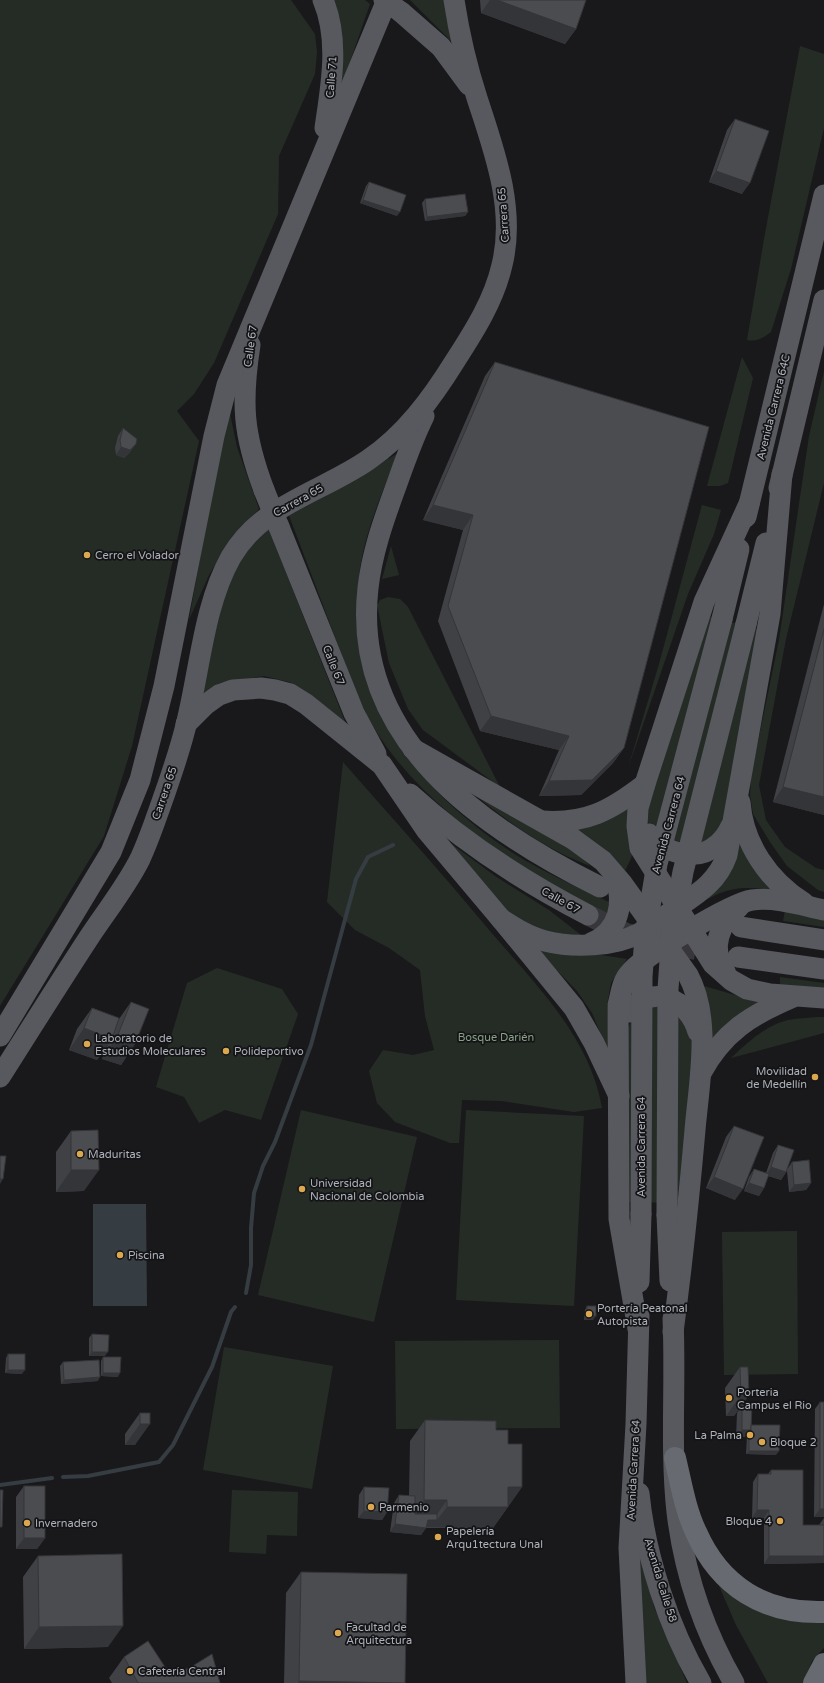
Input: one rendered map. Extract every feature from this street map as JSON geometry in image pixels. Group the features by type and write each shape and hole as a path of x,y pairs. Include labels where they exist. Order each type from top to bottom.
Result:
{"highway":[{"path":"675,1458 695,1531 710,1558 727,1578 739,1589 770,1605 807,1612 824,1612"},
{"path":"814,1683 824,1664"}],"main road":[{"name":"Calle 71","path":"321,156 330,98 333,43 330,22 323,0"},
{"name":"Carrera 65","path":"0,1077 140,860 171,774 186,724 212,604 220,580 231,558 244,539 259,523 279,508 348,473 384,448 412,420 440,384 482,318 491,299 500,274 506,248 504,202 496,158 477,98 454,0"},
{"path":"0,1036 111,852 140,780 164,686 221,407 232,369 321,156 391,4 441,47 477,98"},
{"name":"Avenida Carrera 64C","path":"722,619 824,195"},
{"path":"734,1683 718,1654 707,1629 688,1572 677,1513 673,1332 667,1215 668,989 672,932 683,872 746,624 824,300"},
{"name":"Calle 67","path":"255,315 245,379 244,412 249,447 264,490 354,713 382,765 425,808 487,855 527,881 588,915"},
{"path":"440,384 418,429 375,546 368,590 368,640 377,682 390,713 413,749 468,805 494,827 524,846 606,879 618,889 618,917 607,934 587,945"},
{"path":"502,919 516,929 544,941 587,945 627,938 640,933 702,891 717,876 727,855 770,614 782,474"},
{"path":"749,504 704,602 638,808 637,838 640,848 691,930 714,964 731,980 747,989 757,992 824,998"},
{"name":"Avenida Carrera 64","path":"636,1683 629,1548 636,1424 641,1214 642,977 646,929 657,864 722,619"},
{"path":"186,724 205,705 219,695 233,690 261,688 275,690 290,694 306,704 382,765 427,831 502,919 574,1008 594,1042 619,1096"},
{"path":"413,749 588,849 606,879 652,924 696,988 700,1006 702,1046 687,1223 673,1332"},
{"path":"537,820 571,821 594,816 621,803 645,784"},
{"path":"739,785 742,819 756,853 781,886 817,908"},
{"path":"638,808 641,822 656,843 669,850 680,853 693,855 708,851 719,844 731,826"},
{"path":"638,1329 619,1218 618,1005 624,981 638,965 691,930 725,910 750,900 766,899 817,908"},
{"path":"731,980 722,968 718,956 720,933 725,922 732,913 750,900"},
{"path":"741,927 824,940"},
{"path":"738,957 824,969"},
{"path":"699,1078 714,1052 730,1034 759,1013 796,996"},
{"path":"618,1040 627,1015 634,1005 648,998 664,997 677,1001 688,1011 696,1025 702,1046"},
{"name":"Avenida Calle 58","path":"636,1424 640,1497 652,1561 677,1633 701,1683"}],"green space":[{"name":"Cerro el Volador","path":"0,0 291,0 315,34 317,52 315,74 279,156 278,214 214,363 194,394 177,411 199,441 132,746 104,836 0,1006"},
{"path":"329,0 365,0 370,4 343,82 338,79"},
{"path":"410,0 444,0 455,45"},
{"path":"800,46 824,54 824,128 791,269 771,332 760,339 747,340 764,239"},
{"path":"742,357 753,378 728,483 720,486 707,486"},
{"path":"824,371 824,483 786,639 759,785 766,820 785,847 816,868 824,870 824,892 818,890 787,866 753,814 750,795 751,775 779,640 809,436"},
{"path":"229,409 237,447 259,509 228,543 209,575 189,620 208,514"},
{"path":"398,453 372,520 360,569 358,637 362,664 371,695 385,724 403,752 424,778 448,803 474,825 526,861 613,904 609,917 576,899 510,858 478,836 448,812 420,786 395,757 373,726 362,705 288,513 355,479"},
{"path":"702,505 721,510 714,534 688,594 628,768 659,664"},
{"path":"268,527 346,724 315,698 289,682 264,676 220,683 203,694 214,633 227,584 248,547"},
{"path":"391,546 399,575 382,579"},
{"path":"388,597 400,599 408,607 500,787 423,730 408,709 389,663 377,605 380,600"},
{"path":"710,617 758,629 727,820 710,840 705,843 690,844 673,840 659,833 650,826 645,817"},
{"name":"Bosque Darién","path":"343,762 454,888 558,1013 586,1058 596,1082 602,1108 574,1112 502,1101 462,1100 459,1143 450,1143 395,1122 377,1103 369,1071 383,1050 413,1055 434,1050 425,1016 420,970 389,948 355,930 327,902"},
{"path":"468,789 569,848 581,856 590,866 557,851 526,833 496,812"},
{"path":"631,805 628,835 632,856 625,871 566,825"},
{"path":"441,836 495,876 549,910 581,935 543,933 511,916"},
{"path":"737,838 778,890 750,888 734,889 708,899 721,879"},
{"path":"785,910 824,919 824,927 783,921"},
{"path":"531,944 627,959 611,983 607,1005 610,1056 592,1013 577,991"},
{"name":"Polideportivo","path":"217,968 282,989 298,1014 261,1120 225,1110 199,1123 184,1097 156,1087 187,983"},
{"path":"780,977 824,983 824,989 780,986"},
{"path":"697,984 763,1003 707,1042"},
{"path":"650,1005 680,1011 695,1041 681,1203 625,1202 628,1028 635,1013"},
{"path":"824,1017 824,1033 731,1058 750,1041 765,1030 780,1022 800,1018"},
{"path":"301,1110 417,1137 374,1322 258,1295"},
{"path":"466,1110 584,1116 574,1306 456,1300"},
{"path":"797,1231 798,1374 724,1375 722,1232"},
{"path":"559,1340 560,1428 396,1429 395,1341"},
{"path":"224,1347 333,1366 312,1489 203,1470"},
{"path":"232,1490 298,1492 297,1536 267,1535 266,1554 229,1552"},
{"path":"636,1537 654,1607 687,1683 645,1683"},
{"path":"713,1572 824,1619 824,1648 812,1661 803,1683 768,1683 736,1625"}],"shaded area":[{"name":"Piscina","path":"93,1204 146,1204 147,1306 93,1306"}],"building":[{"path":"497,0 586,0 576,29"},
{"path":"735,119 769,131 750,183 716,171"},
{"path":"369,182 406,195 400,212 363,200"},
{"path":"465,194 468,212 427,217 425,199"},
{"path":"495,362 709,427 624,748 592,780 549,781 569,736 491,716 448,606 473,515 433,505"},
{"path":"123,428 137,439 136,444 130,450 121,447 120,440"},
{"path":"824,629 824,797 783,787"},
{"path":"131,1002 149,1009 135,1044 117,1037"},
{"path":"92,1008 119,1018 112,1039 84,1028"},
{"path":"734,1126 764,1137 743,1189 714,1177"},
{"path":"98,1130 99,1170 71,1170 71,1131"},
{"path":"778,1145 794,1150 786,1172 771,1167"},
{"path":"0,1156 6,1156 3,1179 0,1179"},
{"path":"809,1160 811,1183 794,1185 792,1162"},
{"path":"754,1169 769,1174 764,1188 749,1183"},
{"path":"587,1306 596,1306 596,1316 587,1316"},
{"path":"92,1334 109,1335 108,1352 92,1352"},
{"path":"8,1354 25,1354 25,1370 8,1370"},
{"path":"103,1357 121,1357 120,1373 103,1373"},
{"path":"99,1360 100,1377 64,1380 63,1362"},
{"path":"740,1367 748,1367 749,1395 741,1395"},
{"path":"820,1402 824,1402 824,1509 820,1509"},
{"path":"742,1405 752,1405 751,1430 742,1430"},
{"path":"140,1413 150,1413 150,1424 140,1424"},
{"path":"425,1420 496,1421 496,1430 508,1430 508,1444 522,1444 522,1487 508,1487 508,1507 447,1507 447,1500 424,1500"},
{"name":"Bloque 2","path":"751,1425 780,1425 779,1451 749,1451 749,1432 751,1430"},
{"name":"Bloque 4","path":"771,1470 803,1470 803,1525 824,1525 824,1556 769,1556 769,1510 757,1510 758,1474 771,1474"},
{"path":"24,1486 45,1486 45,1538 24,1538"},
{"path":"364,1487 389,1488 387,1512 364,1511"},
{"path":"0,1490 3,1490 2,1527 0,1527"},
{"path":"399,1495 415,1496 415,1514 437,1514 437,1520 428,1520 426,1528 395,1524"},
{"path":"122,1554 123,1626 39,1627 38,1556"},
{"name":"Facultad de Arquitectura","path":"301,1572 407,1574 405,1683 299,1681"},
{"path":"148,1641 165,1667 171,1671 179,1672 191,1667 212,1654 220,1683 138,1683 124,1657"}],"waterway":[{"path":"246,1293 251,1265 251,1228 254,1193 263,1166 275,1142 311,1045 356,879 368,857 393,845"},
{"path":"63,1477 88,1476 159,1462 173,1445 212,1367 231,1312 235,1307"},
{"path":"0,1485 52,1478"}],"tunnel":[{"path":"588,915 625,933 654,942 721,954"}],"place":[{"name":"Cerro el Volador","path":"87,555"},
{"name":"Laboratorio de Estudios Moleculares","path":"87,1044"},
{"name":"Polideportivo","path":"226,1051"},
{"name":"Movilidad de Medellín","path":"815,1077"},
{"name":"Maduritas","path":"80,1154"},
{"name":"Universidad Nacional de Colombia","path":"302,1189"},
{"name":"Piscina","path":"120,1255"},
{"name":"Portería Peatonal Autopista","path":"589,1314"},
{"name":"Porteria Campus el Rio","path":"729,1398"},
{"name":"La Palma","path":"750,1435"},
{"name":"Bloque 2","path":"762,1442"},
{"name":"Parmenio","path":"371,1507"},
{"name":"Bloque 4","path":"780,1521"},
{"name":"Invernadero","path":"27,1523"},
{"name":"Papelería Arqu1tectura Unal","path":"438,1537"},
{"name":"Facultad de Arquitectura","path":"338,1633"},
{"name":"Cafetería Central","path":"130,1671"}]}
